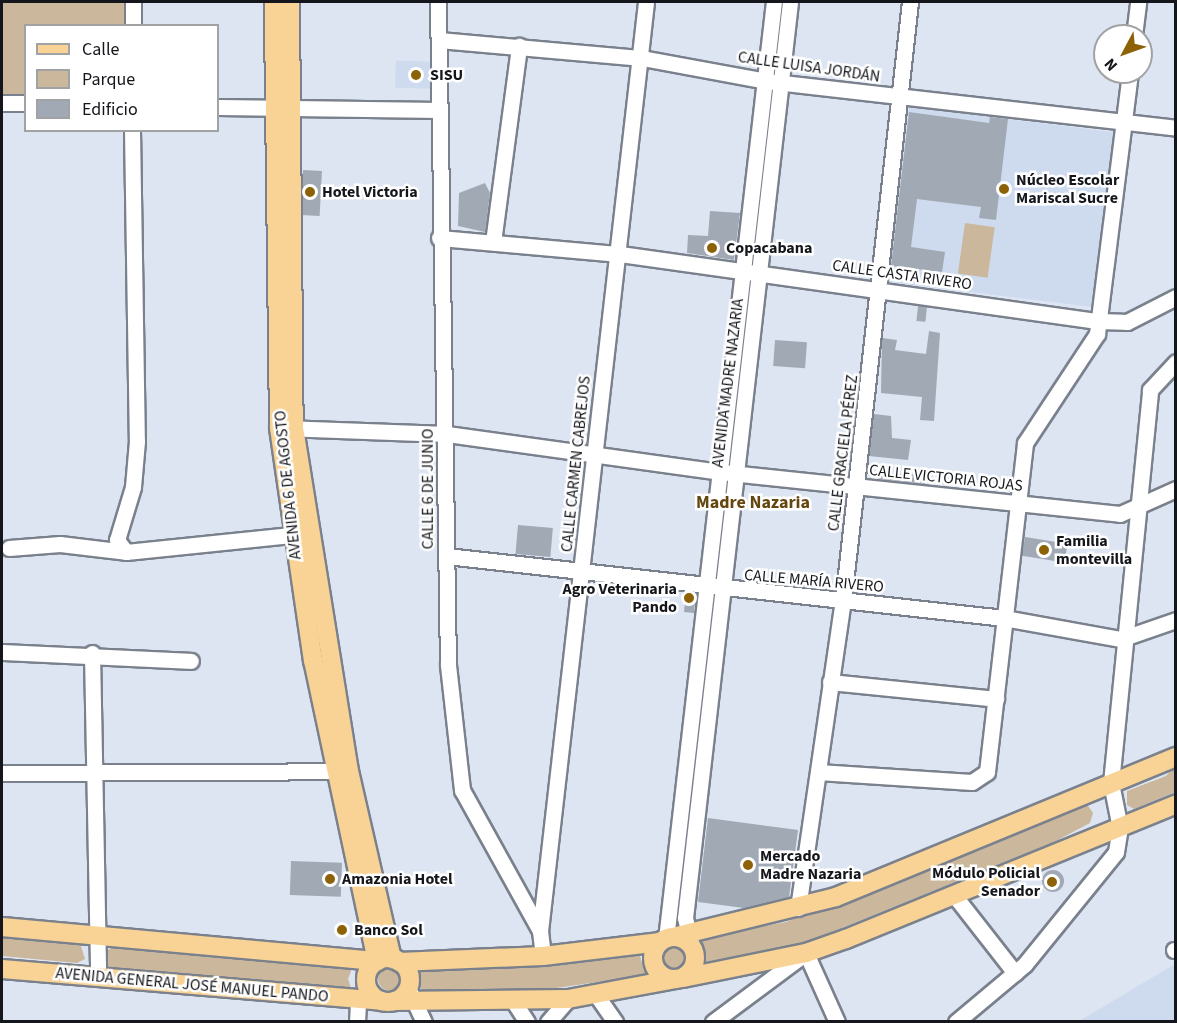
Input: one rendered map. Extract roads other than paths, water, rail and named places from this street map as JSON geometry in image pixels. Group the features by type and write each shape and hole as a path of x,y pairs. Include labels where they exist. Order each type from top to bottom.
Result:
{"main road":[{"name":"AVENIDA 6 DE AGOSTO","path":"274,2 281,109 291,535 342,771 389,961"},
{"name":"AVENIDA 6 DE AGOSTO","path":"281,109 290,2"},
{"name":"AVENIDA 6 DE AGOSTO","path":"287,428 342,771"},
{"path":"2,927 389,961 543,956 676,940 798,908 1176,757"},
{"name":"AVENIDA GENERAL JOSÉ MANUEL PANDO","path":"2,969 363,993 388,1001 411,995 514,1002 597,996 806,953 1176,804"},
{"path":"676,940 694,962 679,978 655,968 653,955 676,940"},
{"path":"363,993 368,970 389,961"},
{"path":"389,961 407,971 411,995"}],"street":[{"path":"133,2 133,24"},
{"name":"CALLE 6 DE JUNIO","path":"438,2 439,238 447,434 447,665 462,790 540,931 543,956"},
{"name":"CALLE CARMEN CABREJOS","path":"540,931 583,571 592,454 620,254 642,58 645,2"},
{"name":"AVENIDA MADRE NAZARIA","path":"773,82 774,2"},
{"name":"AVENIDA MADRE NAZARIA","path":"676,940 773,82 790,2"},
{"name":"CALLE GRACIELA PÉREZ","path":"798,908 843,601 903,97 910,2"},
{"path":"1135,24 1138,2"},
{"name":"CALLE LUISA JORDÁN","path":"439,40 642,58 773,82 1176,128"},
{"path":"493,242 519,46"},
{"path":"818,772 972,782 987,772 1016,503 1026,443 1090,351 1099,321 1129,84"},
{"path":"2,103 24,103"},
{"path":"219,107 440,110"},
{"path":"126,552 117,540 133,487 137,441 132,132"},
{"name":"CALLE CASTA RIVERO","path":"439,238 620,254 1099,321 1127,322 1176,297"},
{"path":"956,1022 1015,973 1116,852 1120,828 1111,783 1121,639 1139,503 1150,390 1176,362"},
{"name":"CALLE VICTORIA ROJAS","path":"287,428 447,434 729,472 1120,514 1139,503 1176,489"},
{"path":"9,548 60,544 126,552 291,535"},
{"name":"CALLE MARÍA RIVERO","path":"446,556 583,571 716,590 1004,618 1121,639 1176,620"},
{"name":"AVENIDA MADRE NAZARIA","path":"676,940 685,918 716,590"},
{"path":"2,652 92,653 191,661"},
{"path":"92,653 100,936 98,976"},
{"path":"830,682 996,699"},
{"path":"2,773 342,771"},
{"path":"954,895 1015,973"},
{"path":"713,1022 806,953 837,1022"},
{"path":"357,1022 363,993"},
{"path":"411,995 424,1022"},
{"path":"597,996 615,1022"},
{"path":"548,1022 568,999"},
{"path":"514,1002 527,1022"}],"place":[{"name":"SISU","path":"416,75"},
{"name":"Núcleo Escolar Mariscal Sucre","path":"1004,189"},
{"name":"Hotel Victoria","path":"310,192"},
{"name":"Copacabana","path":"712,248"},
{"name":"Familia montevilla","path":"1044,550"},
{"name":"Agro Veterinaria Pando","path":"689,598"},
{"name":"Mercado Madre Nazaria","path":"748,865"},
{"name":"Amazonia Hotel","path":"330,879"},
{"name":"Módulo Policial Senador","path":"1052,882"},
{"name":"Banco Sol","path":"342,930"}],"district":[{"name":"Madre Nazaria","path":"753,503"}]}
